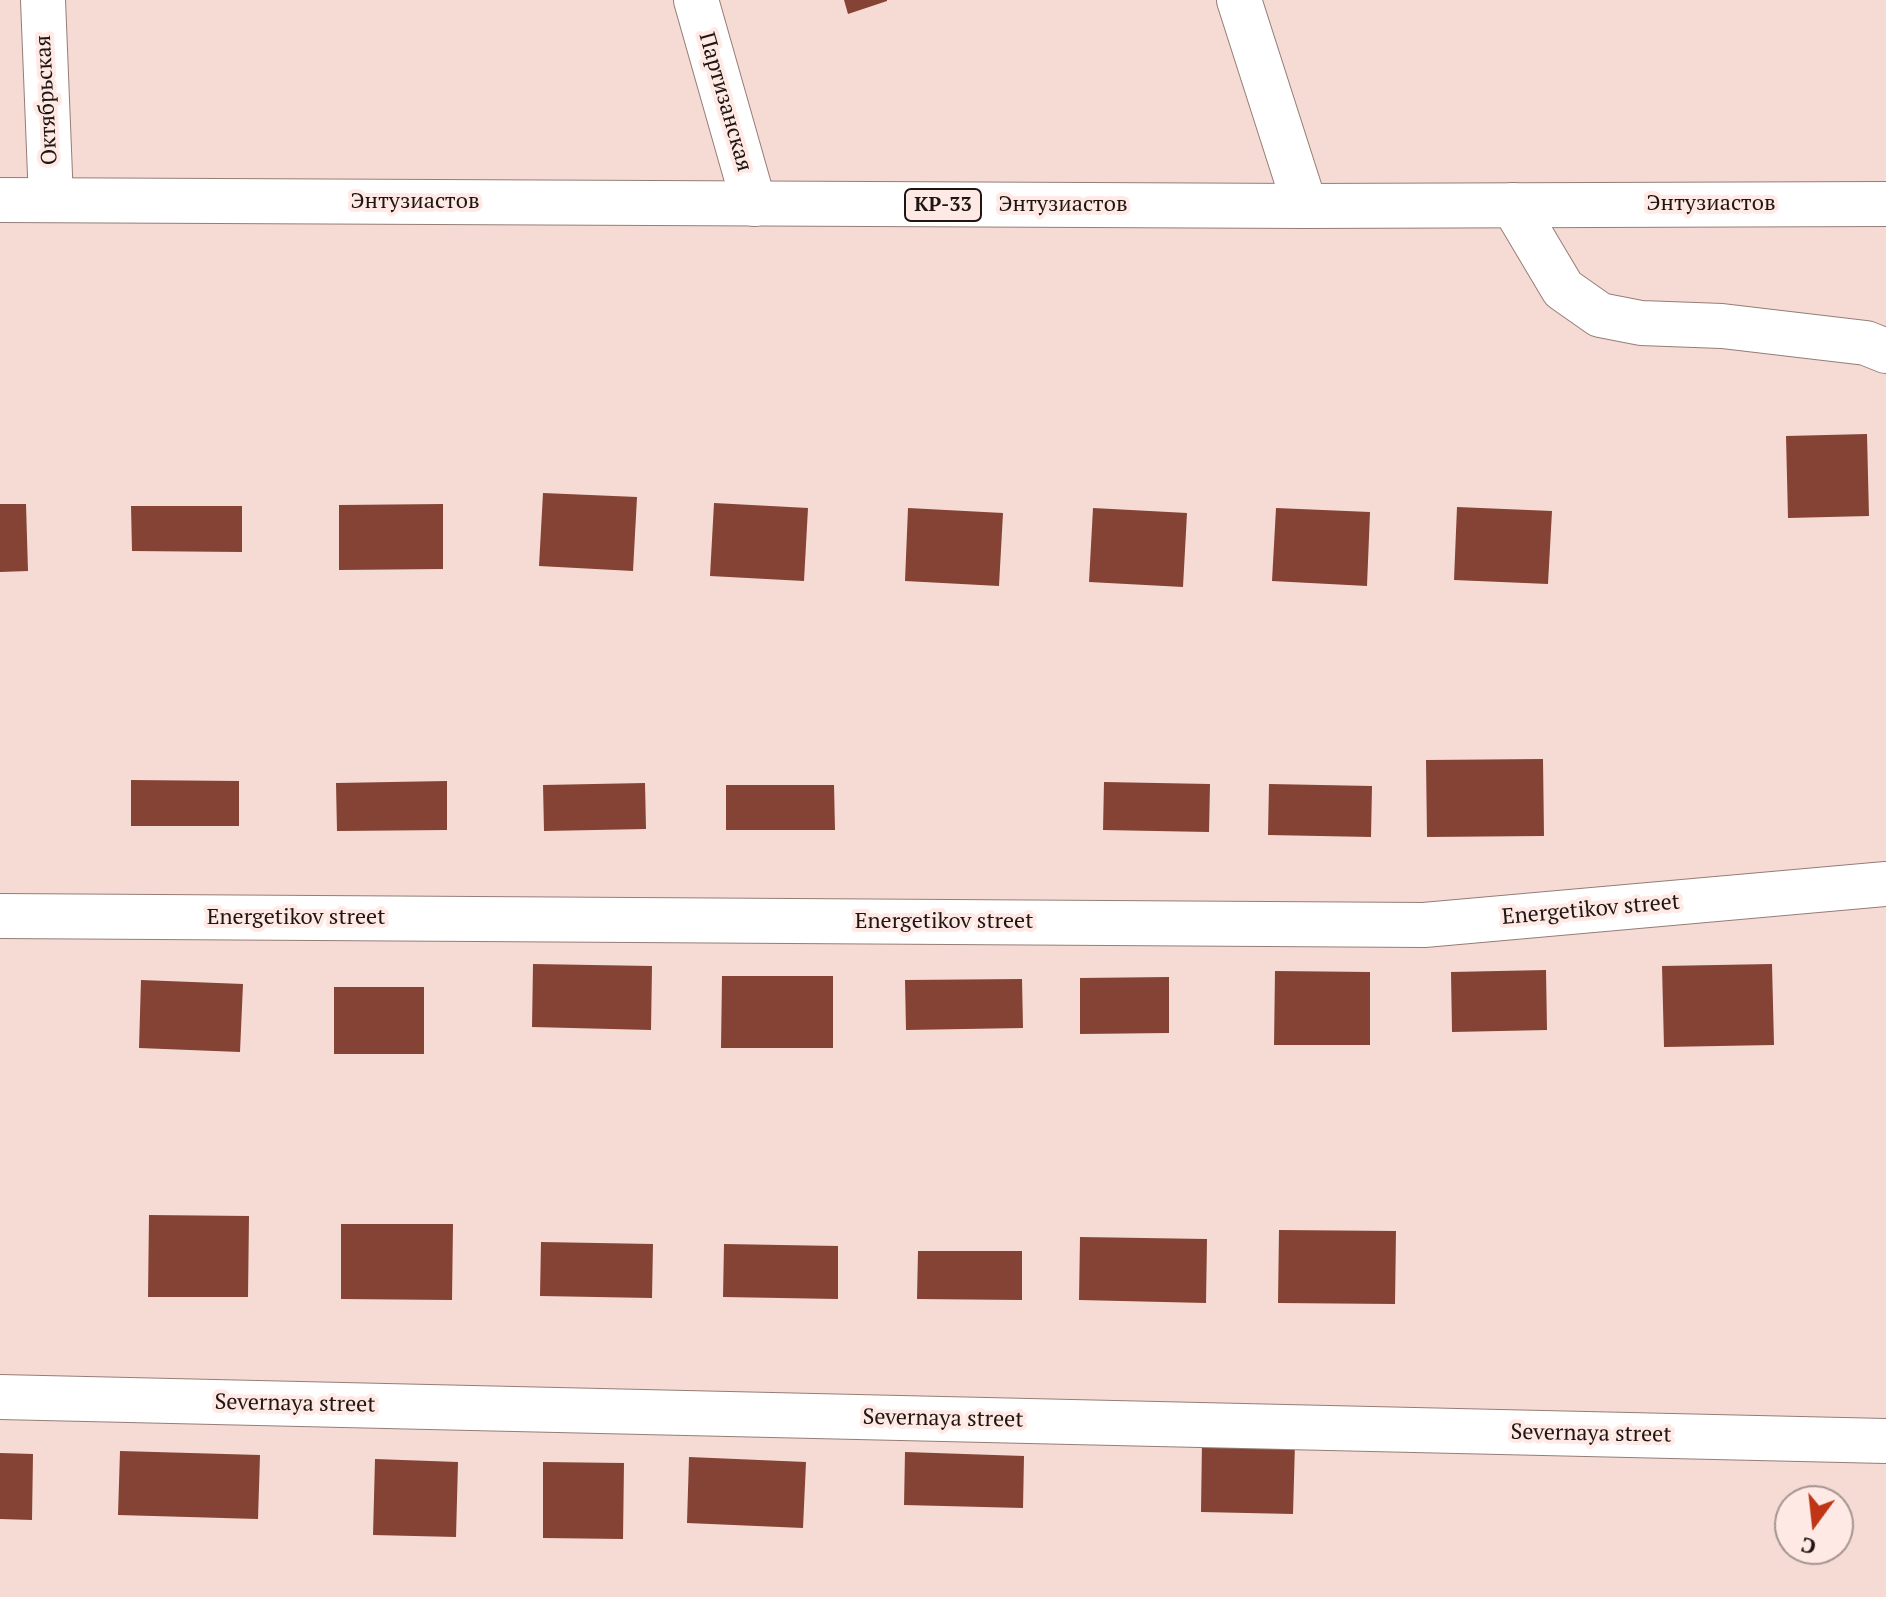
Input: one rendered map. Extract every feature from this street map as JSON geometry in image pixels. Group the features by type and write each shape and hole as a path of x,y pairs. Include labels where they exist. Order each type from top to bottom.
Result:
{"street":[{"name":"Октябрьская","path":"43,0 51,200"},
{"name":"Партизанская","path":"696,0 754,204"},
{"path":"1239,0 1305,206"},
{"name":"Энтузиастов","path":"0,200 1305,206 1886,204"},
{"path":"1513,205 1563,289 1600,315 1641,323 1722,326 1852,341 1886,351"},
{"name":"Energetikov street","path":"0,916 1424,925 1886,884"},
{"name":"Severnaya street","path":"0,1397 1886,1441"}],"building":[{"path":"844,0 887,0 887,1 848,14"},
{"path":"1867,434 1869,516 1788,518 1786,436"},
{"path":"543,493 637,497 633,571 539,566"},
{"path":"714,503 808,508 804,581 710,576"},
{"path":"0,504 26,504 28,571 0,572"},
{"path":"443,504 443,569 339,570 339,505"},
{"path":"131,506 242,506 242,552 132,551"},
{"path":"1457,507 1552,511 1548,584 1454,580"},
{"path":"908,508 1003,513 999,586 905,581"},
{"path":"1093,508 1187,513 1183,587 1089,582"},
{"path":"1276,508 1370,512 1367,586 1272,581"},
{"path":"1543,759 1544,836 1427,837 1426,760"},
{"path":"131,780 239,781 239,826 131,826"},
{"path":"447,781 447,830 337,831 336,783"},
{"path":"1104,782 1210,784 1209,832 1103,830"},
{"path":"645,783 646,829 544,831 543,785"},
{"path":"1269,784 1372,786 1371,837 1268,835"},
{"path":"726,785 834,785 835,830 726,830"},
{"path":"533,964 652,966 651,1030 532,1027"},
{"path":"1772,964 1774,1045 1664,1047 1662,966"},
{"path":"1546,970 1547,1030 1452,1032 1451,972"},
{"path":"1275,971 1370,972 1370,1045 1274,1045"},
{"path":"722,976 833,976 833,1048 721,1048"},
{"path":"1169,977 1169,1033 1080,1034 1080,978"},
{"path":"1022,979 1023,1028 906,1030 905,980"},
{"path":"141,980 243,984 240,1052 139,1048"},
{"path":"334,987 424,987 424,1054 334,1054"},
{"path":"149,1215 249,1216 248,1297 148,1297"},
{"path":"341,1224 453,1224 452,1300 341,1299"},
{"path":"1279,1230 1396,1231 1395,1304 1278,1303"},
{"path":"1080,1237 1207,1239 1206,1303 1079,1300"},
{"path":"541,1242 653,1244 652,1298 540,1296"},
{"path":"724,1244 838,1246 838,1299 723,1297"},
{"path":"918,1251 1022,1251 1022,1300 917,1299"},
{"path":"1202,1441 1295,1443 1293,1514 1201,1512"},
{"path":"120,1451 260,1455 258,1519 118,1515"},
{"path":"905,1452 1024,1456 1023,1508 904,1505"},
{"path":"0,1453 33,1454 32,1520 0,1519"},
{"path":"689,1457 806,1462 803,1528 687,1523"},
{"path":"375,1459 458,1462 456,1537 373,1535"},
{"path":"543,1462 624,1463 623,1539 543,1538"}]}
